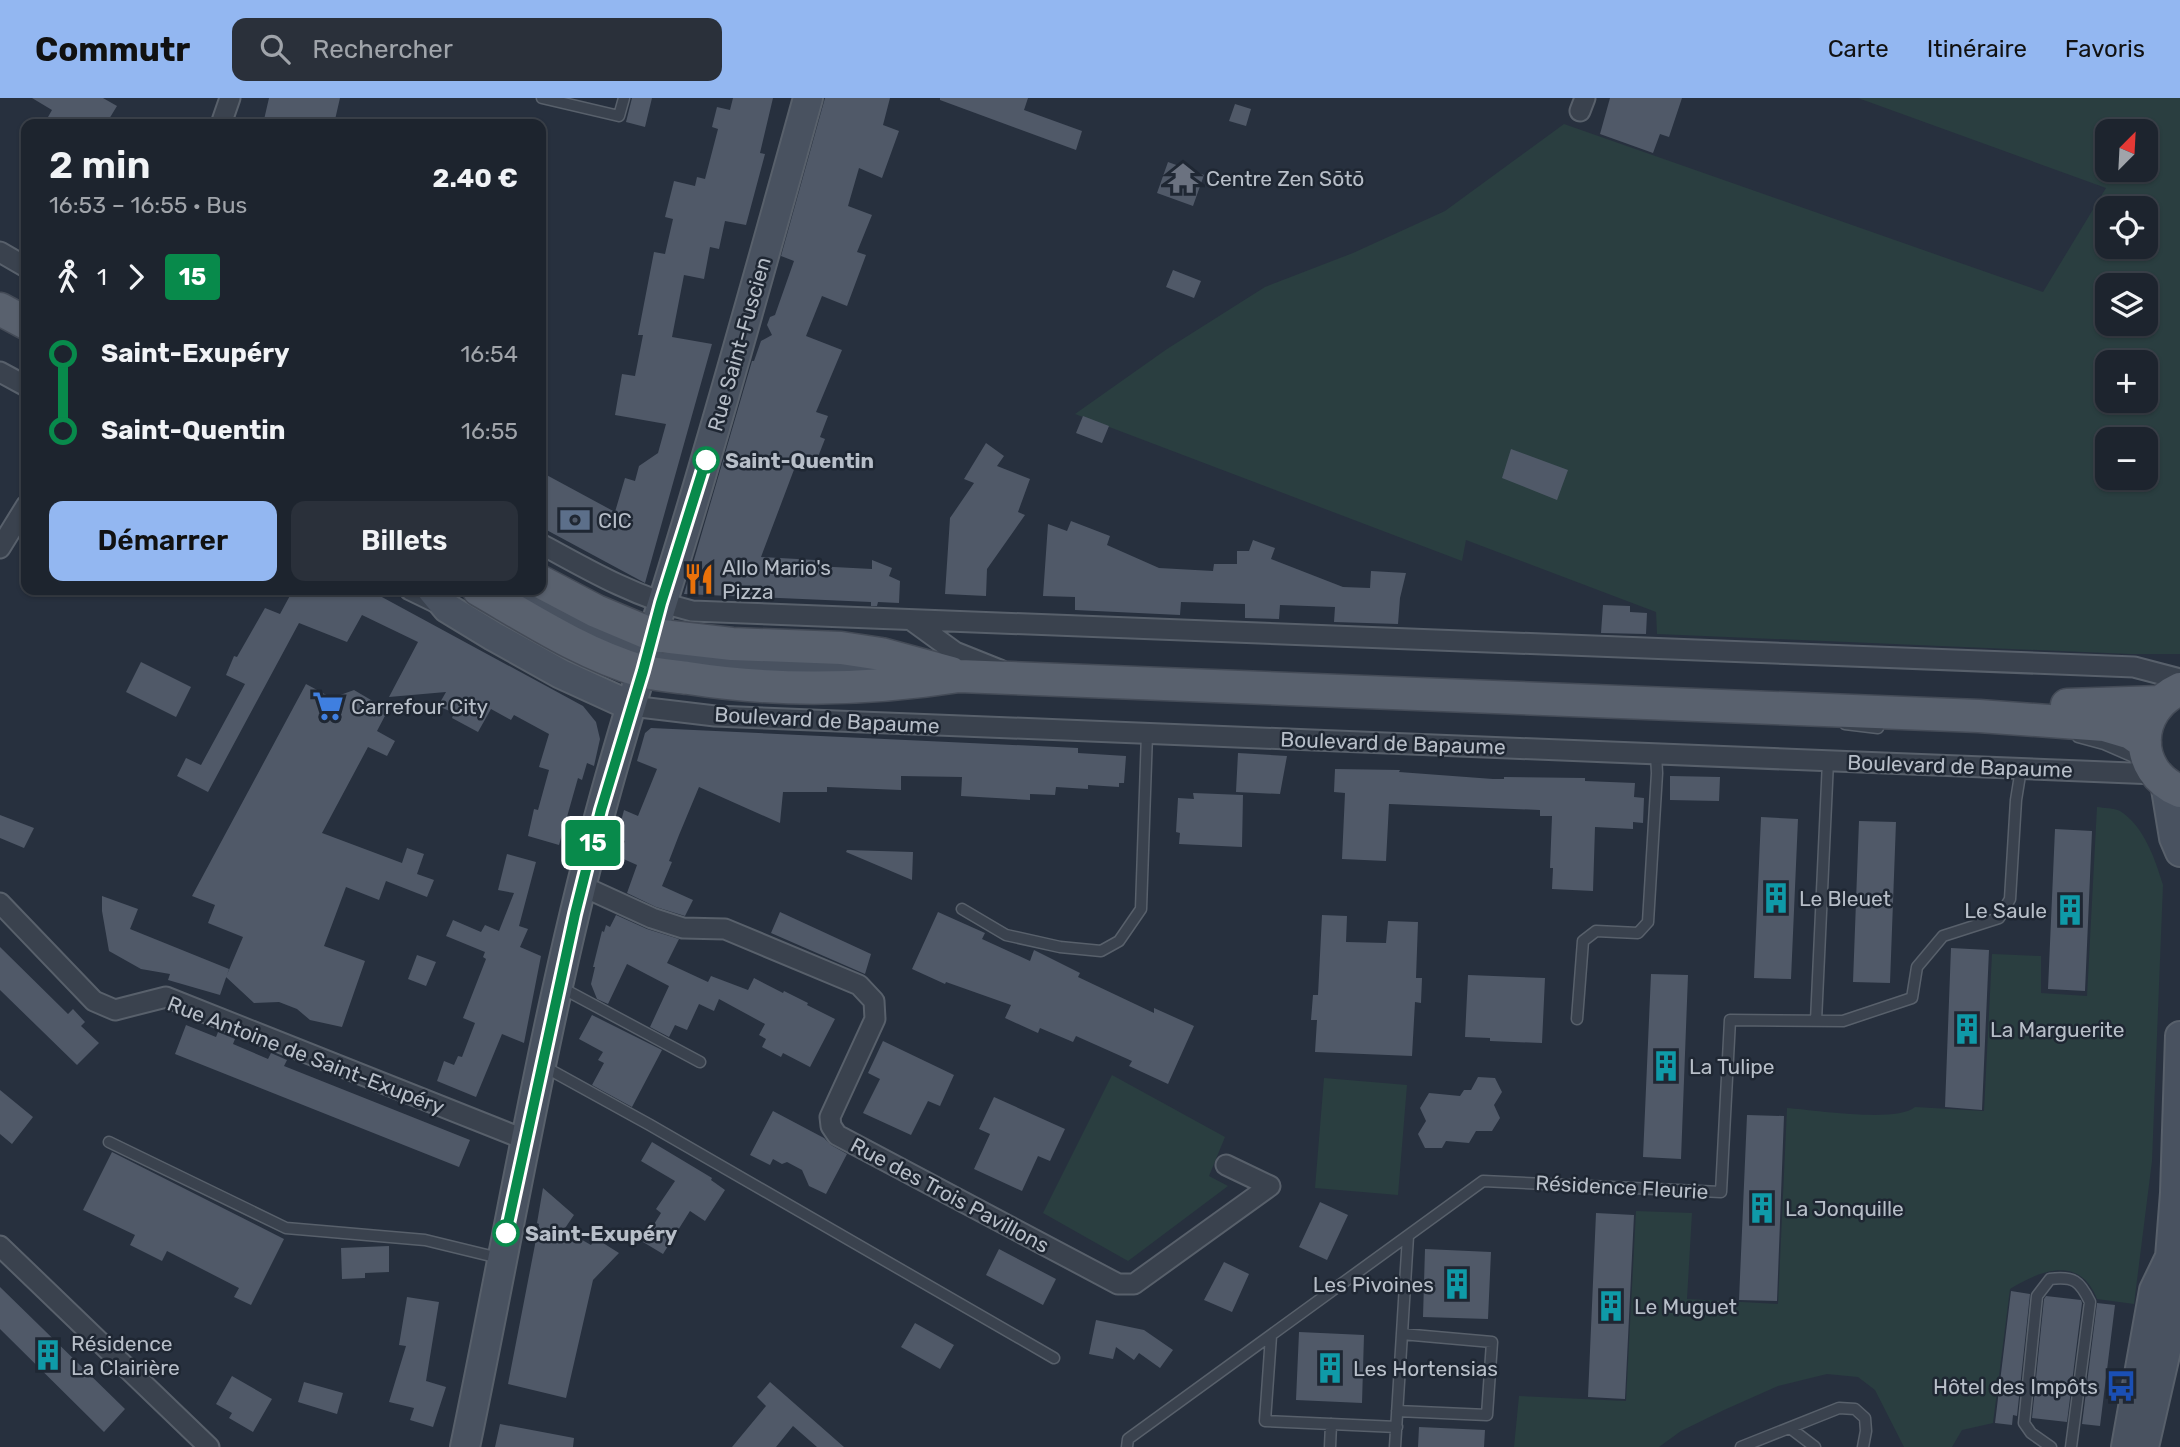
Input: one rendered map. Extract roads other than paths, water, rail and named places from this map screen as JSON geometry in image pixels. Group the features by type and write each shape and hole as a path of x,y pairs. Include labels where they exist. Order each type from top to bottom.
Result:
{"main road":[{"name":"Rue Saint-Fuscien","path":"465,1447 501,1258 581,889 631,706 706,460 808,98"},
{"name":"Boulevard de Bapaume","path":"546,585 596,611 653,635 732,644 841,648 913,661 959,676"},
{"name":"Boulevard de Bapaume","path":"488,595 577,646 643,671 716,683 855,688 959,676 1979,716 2104,725 2131,733 2159,771"},
{"path":"525,595 618,641 653,635"},
{"path":"440,599 548,667 631,706"},
{"path":"643,671 682,663 857,667 913,661"},
{"name":"Boulevard de Bapaume","path":"1979,716 2173,690"},
{"path":"2173,690 2150,717 2159,771 2174,838 2180,852"},
{"path":"2144,1447 2168,1342 2175,1279 2180,1036"},
{"path":"2126,1447 2154,1290 2175,1259"}],"street":[{"path":"223,119 230,98"},
{"path":"0,253 21,264"},
{"path":"0,293 14,317"},
{"path":"0,372 21,383"},
{"path":"0,548 21,514"},
{"path":"546,547 611,582 661,603 692,611 2143,667 2173,690"},
{"path":"910,620 955,652 1023,679"},
{"name":"Boulevard de Bapaume","path":"631,706 715,716 2021,769 2159,771"},
{"name":"Rue des Trois Pavillons","path":"581,889 593,891 652,918 683,928 724,929 859,985 874,1001 875,1019 830,1116 831,1126 837,1135 1118,1284 1134,1284 1270,1186 1226,1165"},
{"name":"Rue Antoine de Saint-Exupéry","path":"0,903 94,1001 115,1010 166,997 526,1140"},
{"path":"0,1245 209,1447"}],"lane":[{"path":"542,98 619,116 624,98"},
{"path":"1779,709 1858,727 1885,728"},
{"path":"962,909 1006,935 1060,947 1101,951 1119,941 1140,909 1147,733"},
{"path":"2067,736 2104,744 2159,771"},
{"path":"1577,1019 1583,941 1597,931 1638,933 1648,922 1656,754"},
{"path":"1816,1021 1828,761"},
{"name":"Résidence Fleurie","path":"1127,1447 1128,1439 1483,1181 1721,1192 1731,1020 1843,1021 1912,998 1917,967 1943,936 1998,918 2010,899 2016,800 2021,769"},
{"path":"559,987 700,1062"},
{"path":"542,1066 650,1125 1054,1358"},
{"path":"109,1142 286,1228 425,1240 501,1258"},
{"path":"1395,1447 1408,1236"},
{"path":"2051,1447 2031,1433 2024,1423 2037,1296 2050,1279 2066,1277 2082,1285 2090,1302 2071,1447"},
{"path":"1397,1411 1487,1415 1490,1387 1492,1342 1402,1334"},
{"path":"1271,1336 1265,1421 1396,1427"},
{"path":"1741,1447 1839,1408 1855,1409 1865,1418 1863,1447"},
{"path":"1330,1447 1331,1424"},
{"path":"1790,1428 1815,1447"}],"place":[{"name":"Centre Zen Sōtō","path":"1183,178"},
{"name":"Saint-Quentin","path":"706,460"},
{"name":"CIC","path":"575,520"},
{"name":"Allo Mario's Pizza","path":"699,579"},
{"name":"Carrefour City","path":"328,706"},
{"name":"Le Bleuet","path":"1776,898"},
{"name":"Le Saule","path":"2070,910"},
{"name":"La Marguerite","path":"1967,1029"},
{"name":"La Tulipe","path":"1666,1066"},
{"name":"La Jonquille","path":"1762,1208"},
{"name":"Saint-Exupéry","path":"506,1233"},
{"name":"Les Pivoines","path":"1457,1284"},
{"name":"Le Muguet","path":"1611,1306"},
{"name":"Résidence La Clairière","path":"48,1355"},
{"name":"Les Hortensias","path":"1330,1368"},
{"name":"Hôtel des Impôts","path":"2121,1386"}]}
